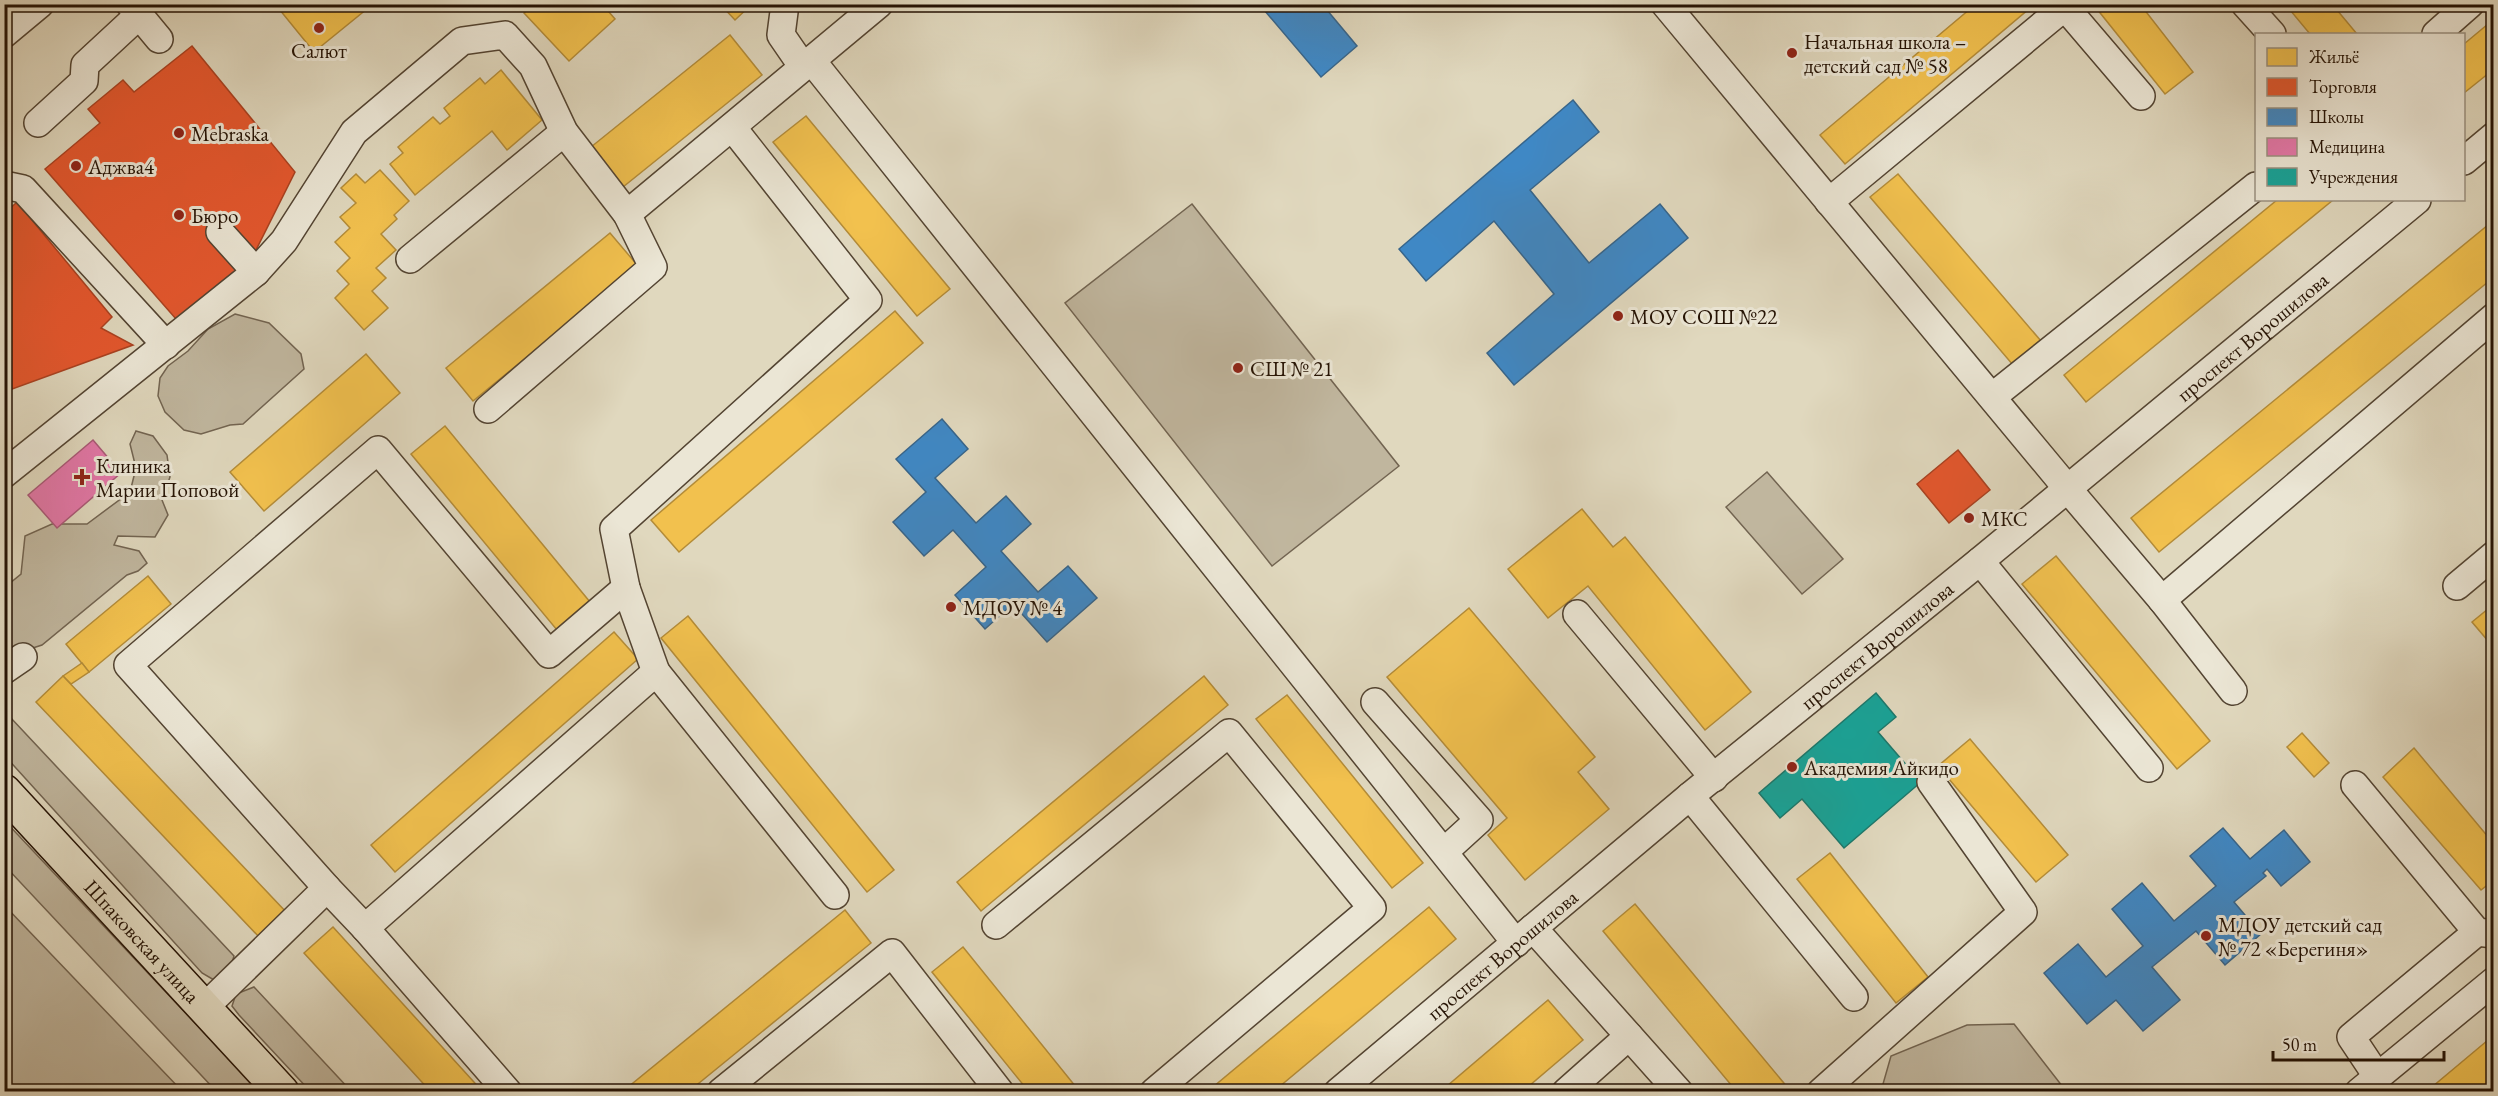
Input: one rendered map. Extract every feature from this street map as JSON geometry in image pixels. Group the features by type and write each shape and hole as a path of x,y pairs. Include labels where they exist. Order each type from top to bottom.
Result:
{"main road":[{"name":"Шпаковская улица","path":"4,791 282,1092"}],"street":[{"path":"4,34 40,4"},
{"path":"785,4 781,35 807,64 1445,851 1525,936 1629,1036 1679,1092"},
{"path":"627,214 879,4"},
{"path":"1665,4 2162,600 2233,691"},
{"path":"2245,4 2271,33"},
{"path":"2437,33 2470,4"},
{"path":"1829,202 2067,6 2141,96"},
{"path":"38,123 84,81 85,65 135,10 159,39"},
{"path":"4,474 256,272 284,241 354,132 462,41 505,35 533,66 564,132 627,214 653,267 488,409"},
{"path":"732,127 868,300 614,529 626,588 656,672 836,895"},
{"path":"410,259 564,132"},
{"path":"2465,159 2493,136"},
{"path":"4,185 23,189 166,345"},
{"path":"1992,397 2255,187"},
{"name":"проспект Ворошилова","path":"1338,1092 1690,796 1980,561 2416,201"},
{"path":"220,232 256,272"},
{"path":"2162,600 2493,317"},
{"path":"508,1092 365,928 128,665 378,450 549,654 626,588"},
{"path":"2457,586 2493,555"},
{"path":"1980,561 2149,768"},
{"path":"1577,614 1714,778"},
{"path":"365,928 656,672"},
{"path":"1375,702 1479,820 1445,851"},
{"path":"996,925 1229,733 1372,908 1154,1092"},
{"path":"1821,1092 2023,912 1931,783"},
{"path":"2355,785 2485,933 2351,1037 2368,1084 2493,981"},
{"path":"1690,796 1854,997"},
{"path":"204,1008 327,888"},
{"path":"721,1092 892,953 1000,1092"},
{"path":"1566,1092 1629,1036"}],"shaded area":[{"path":"1192,204 1399,466 1272,566 1065,303"},
{"path":"235,314 269,323 301,354 304,369 243,424 230,425 201,434 184,430 165,412 158,396 160,378 168,366 188,351 208,329"},
{"path":"136,431 153,436 167,455 170,477 162,500 168,515 155,537 118,536 114,545 139,551 147,563 138,571 127,575 42,645 5,657 4,588 21,574 25,536 52,524 87,524 130,492 136,468 130,444"},
{"path":"1767,472 1843,559 1802,594 1726,507"},
{"path":"10,717 234,956 231,966 214,980 202,973 5,756 5,718"},
{"path":"4,820 259,1091 216,1091 5,866"},
{"path":"5,906 182,1091 5,1091"},
{"path":"254,987 351,1091 310,1091 239,1015 232,1006 236,994"},
{"path":"2014,1024 2066,1091 1881,1091 1891,1056 1967,1025"}],"building: Жильё":[{"name":"Салют","path":"275,4 373,4 314,52"},
{"path":"533,4 602,4 615,19 569,61 524,13"},
{"path":"720,4 752,4 735,20"},
{"path":"1976,4 2035,4 1845,164 1820,135"},
{"path":"2103,4 2140,4 2193,72 2165,94 2097,9"},
{"path":"2285,4 2332,4 2356,33 2309,33"},
{"path":"2494,19 2494,69 2465,92 2465,43"},
{"path":"730,35 762,75 623,187 591,147"},
{"path":"501,70 542,120 507,150 492,131 415,195 390,164 403,153 398,147 433,117 440,124 450,116 444,108 480,78 485,84"},
{"path":"806,116 950,289 917,316 773,142"},
{"path":"380,170 409,201 394,215 397,219 381,234 396,250 376,268 386,278 372,291 388,308 364,330 335,298 349,284 337,271 350,258 335,242 350,228 340,217 356,203 341,188 356,174 365,183"},
{"path":"1898,174 2041,341 2013,365 1870,197"},
{"path":"2276,201 2332,201 2086,402 2064,375"},
{"path":"2494,220 2494,277 2159,552 2131,518"},
{"path":"610,233 638,266 473,401 446,368"},
{"path":"895,311 923,343 679,552 651,520"},
{"path":"366,354 400,393 264,511 230,472"},
{"path":"445,426 590,602 557,630 411,454"},
{"path":"1582,509 1613,547 1625,537 1751,692 1705,730 1588,586 1548,618 1508,569"},
{"path":"2056,556 2210,741 2177,769 2022,584"},
{"path":"148,576 171,604 89,672 66,644"},
{"path":"2494,604 2494,648 2472,622"},
{"path":"1469,608 1595,757 1578,772 1609,809 1525,880 1488,835 1507,818 1387,677"},
{"path":"688,616 894,870 867,892 661,638"},
{"path":"614,632 638,659 395,872 371,845"},
{"path":"82,663 89,672 71,684 63,676"},
{"path":"63,676 287,913 260,938 36,702"},
{"path":"1204,676 1228,705 981,911 957,882"},
{"path":"1287,695 1423,863 1392,888 1256,719"},
{"path":"2302,733 2329,763 2314,777 2287,747"},
{"path":"1970,739 2068,855 2036,882 1938,766"},
{"path":"2414,748 2494,844 2494,880 2481,890 2383,777"},
{"path":"1830,853 1928,977 1896,1003 1797,879"},
{"path":"1635,904 1788,1088 1784,1092 1737,1092 1603,931"},
{"path":"1429,907 1456,939 1273,1092 1207,1092"},
{"path":"845,910 871,943 688,1092 622,1092"},
{"path":"333,927 483,1092 431,1092 304,953"},
{"path":"963,947 1080,1092 1029,1092 932,972"},
{"path":"1548,1000 1583,1040 1522,1092 1440,1092"},
{"path":"2494,1035 2494,1088 2490,1092 2426,1092"}],"building: Торговля":[{"name":"Бюро","path":"192,46 295,172 252,258 176,319 45,169 100,123 88,109 123,80 134,92"},
{"path":"17,202 112,317 101,328 133,345 4,392 4,210 5,213"},
{"path":"1958,450 1990,490 1949,523 1917,484"}],"building: Школы":[{"path":"1259,4 1322,4 1357,46 1321,77"},
{"path":"1573,100 1599,132 1530,190 1589,263 1660,204 1688,238 1514,385 1487,353 1554,294 1494,221 1426,281 1399,249"},
{"name":"МДОУ № 4","path":"942,419 968,449 935,478 976,523 1006,496 1031,524 1001,551 1038,592 1068,566 1097,598 1047,642 1013,604 985,629 955,595 986,567 953,530 924,556 893,522 926,492 896,459"},
{"path":"2223,828 2250,859 2284,830 2310,862 2281,886 2267,869 2263,873 2266,876 2234,902 2261,934 2225,965 2196,931 2152,967 2180,1000 2143,1031 2116,1000 2087,1024 2044,973 2078,944 2106,977 2143,946 2112,909 2142,883 2174,921 2216,886 2190,856"}],"building: Медицина":[{"path":"93,440 121,473 57,528 28,495"}],"building: Учреждения":[{"path":"1876,693 1896,717 1878,732 1921,782 1844,848 1802,799 1780,818 1759,793"}],"place":[{"name":"Салют","path":"319,28"},
{"name":"Начальная школа – детский сад № 58","path":"1792,53"},
{"name":"Mebraska","path":"179,133"},
{"name":"Аджва4","path":"76,166"},
{"name":"Бюро","path":"179,215"},
{"name":"МОУ СОШ №22","path":"1618,316"},
{"name":"СШ № 21","path":"1238,368"},
{"name":"Клиника Марии Поповой","path":"82,477"},
{"name":"МКС","path":"1969,518"},
{"name":"МДОУ № 4","path":"951,607"},
{"name":"Академия Айкидо","path":"1792,767"},
{"name":"МДОУ детский сад № 72 «Берегиня»","path":"2206,936"}]}
